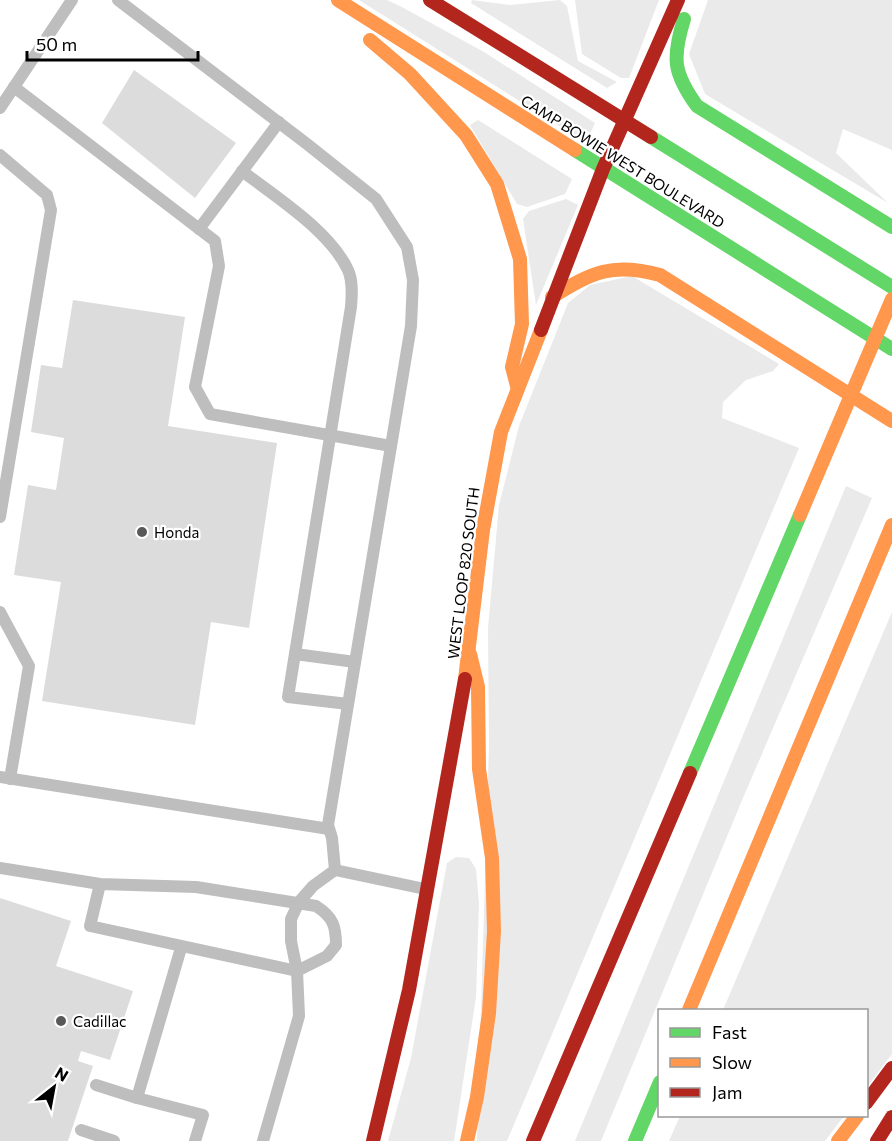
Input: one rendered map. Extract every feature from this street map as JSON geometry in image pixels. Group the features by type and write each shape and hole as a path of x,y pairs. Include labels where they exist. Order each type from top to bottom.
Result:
{"main road":[{"path":"323,0 410,74 466,135 498,184 520,259 522,324 512,367 517,386"},
{"name":"CAMP BOWIE WEST BOULEVARD","path":"338,0 892,349"},
{"path":"430,0 625,119 892,287"},
{"name":"WEST LOOP 820 SOUTH","path":"374,1141 409,990 470,654 483,530 501,432 603,169 678,0"},
{"path":"687,0 674,51 679,83 697,106 892,227"},
{"path":"552,297 586,275 617,266 660,275 892,420"},
{"path":"533,1141 892,299"},
{"path":"690,1009 892,525"},
{"path":"467,1141 477,1097 489,1013 494,932 492,858 479,769 478,687 470,654"},
{"path":"868,1101 892,1068"},
{"path":"635,1141 658,1087"},
{"path":"838,1141 856,1117"},
{"path":"878,1141 892,1117"}],"lane":[{"path":"0,108 72,0"},
{"path":"118,0 376,199 407,246 413,280 411,326 329,829 335,870"},
{"path":"14,87 215,241 219,266 195,387 210,414 391,446"},
{"path":"199,230 279,122"},
{"path":"0,155 47,195 51,210 0,517"},
{"path":"242,171 318,231 349,271 352,286 351,307 288,697 348,704"},
{"path":"0,612 29,666 5,778 329,829"},
{"path":"295,654 355,662"},
{"path":"0,868 100,884 196,887 299,902 316,906 329,914 336,927 336,945 327,956 297,971 181,948 90,926 100,884"},
{"path":"263,1141 299,1016 297,971 291,941 291,919 299,902 313,886 335,870 427,889"},
{"path":"136,1098 181,948"},
{"path":"96,1085 203,1115 195,1141"},
{"path":"81,1130 114,1141"}],"shaded area":[{"path":"359,0 387,0 484,52 595,123 586,143"},
{"path":"472,0 510,5 560,0 567,6 578,61 617,82 607,88 471,3"},
{"path":"575,0 659,0 629,78 621,78 582,54"},
{"path":"708,0 892,0 892,150 843,129 836,153 888,203 705,94 689,54"},
{"path":"478,120 572,179 565,194 527,207 517,204 470,125"},
{"path":"566,199 578,205 536,305 523,219 529,211"},
{"path":"632,276 779,364 773,371 746,380 723,402 722,418 799,448 507,1141 477,1141 489,746 488,628 499,505 519,426 568,303 590,285"},
{"path":"846,486 872,498 740,805 601,1141 575,1141"},
{"path":"892,612 892,1054 868,1086 868,1009 723,1009"},
{"path":"456,857 469,858 476,869 479,904 476,997 454,1141 388,1141 411,1058 447,863"},
{"path":"680,1117 843,1117 825,1141 669,1141"}],"building":[{"path":"134,70 236,143 195,198 102,123"},
{"name":"Honda","path":"73,300 185,317 168,426 277,443 249,628 211,622 195,725 42,701 61,582 14,575 28,485 56,490 64,438 31,432 41,365 62,368"},
{"name":"Cadillac","path":"0,898 71,921 56,966 133,991 110,1060 81,1051 78,1061 93,1066 68,1141 0,1141"}],"traffic: fast":[{"path":"684,19 678,44 677,65 683,84 697,106 892,227"},
{"path":"651,137 892,287"},
{"path":"575,150 892,349"},
{"path":"690,773 800,515"},
{"path":"635,1141 658,1087"}],"traffic: slow":[{"path":"338,0 575,150"},
{"path":"370,40 410,74 466,135 497,184 520,259 522,324 512,367 517,386"},
{"path":"552,297 579,281 603,272 629,269 660,275 892,421"},
{"path":"800,515 892,299"},
{"path":"465,679 483,530 501,432 541,330"},
{"path":"689,1009 892,525"},
{"path":"467,1141 477,1097 489,1013 494,931 492,858 479,769 478,687 470,654"},
{"path":"838,1141 856,1117"}],"traffic: jam":[{"path":"430,0 651,137"},
{"path":"541,330 603,169 678,0"},
{"path":"373,1141 409,990 465,679"},
{"path":"533,1141 690,773"},
{"path":"868,1100 892,1068"},
{"path":"877,1141 892,1117"}],"place":[{"name":"Honda","path":"142,532"},
{"name":"Cadillac","path":"61,1021"}]}
